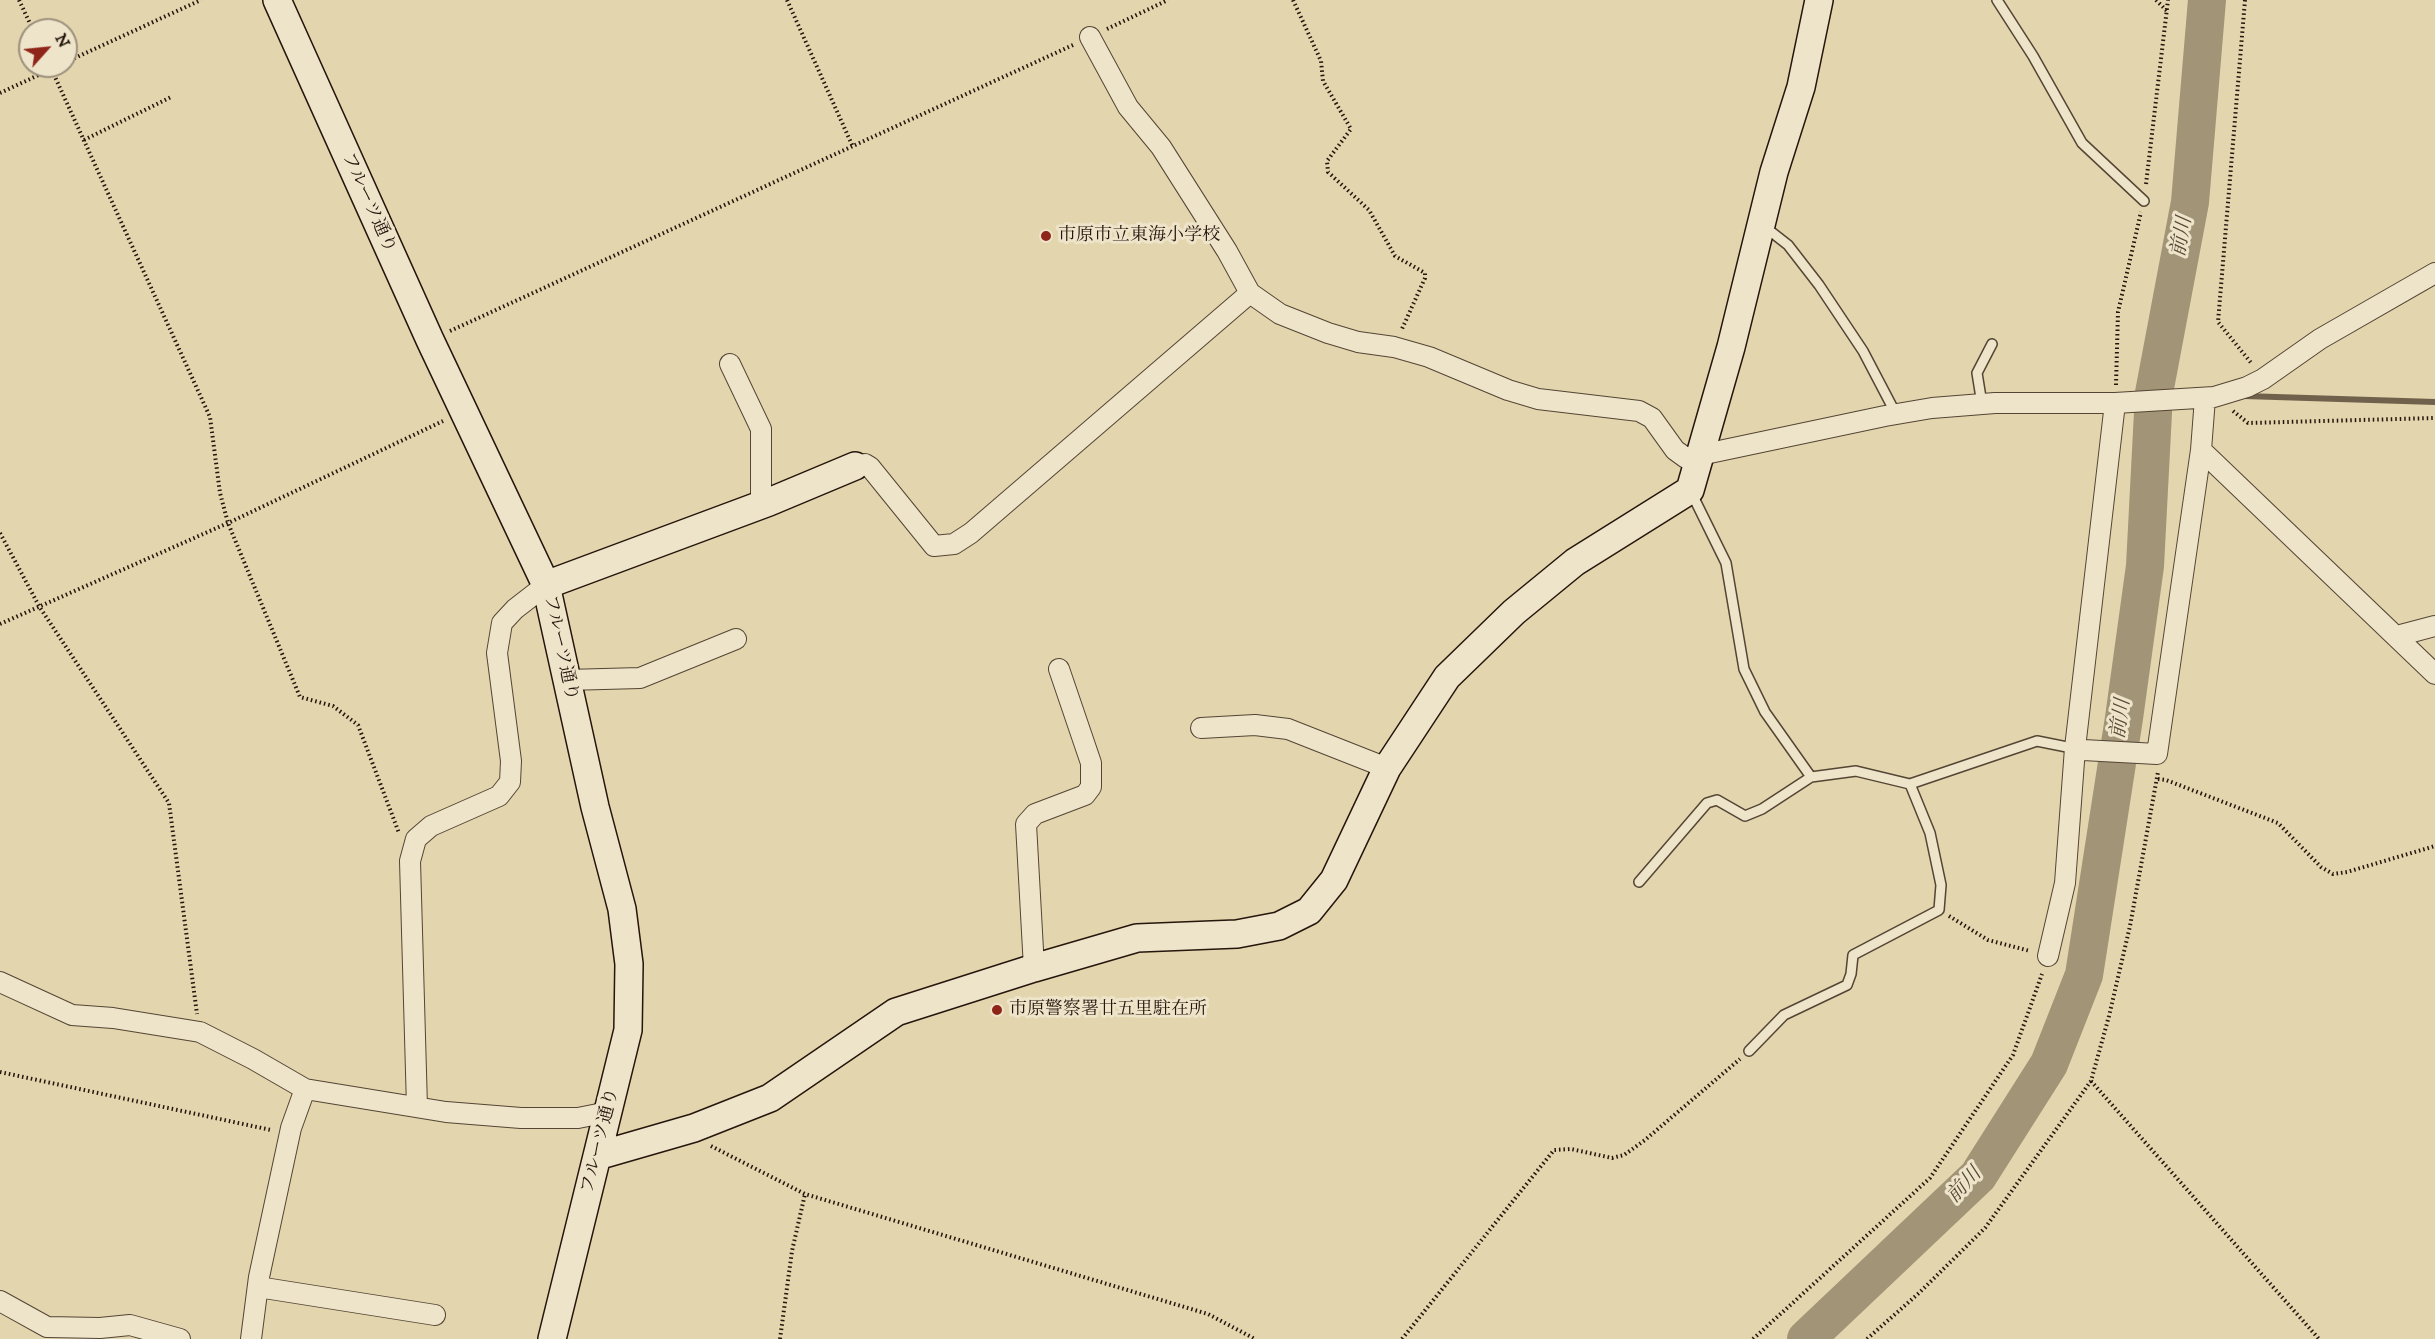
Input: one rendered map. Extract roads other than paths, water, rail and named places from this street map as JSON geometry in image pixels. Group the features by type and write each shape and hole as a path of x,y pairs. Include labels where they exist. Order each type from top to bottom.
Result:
{"street":[{"name":"フルーツ通り","path":"277,0 463,412 546,585 595,807 622,909 629,964 628,1030 552,1339"},
{"path":"597,1156 694,1128 770,1098 896,1012 1137,938 1237,934 1279,926 1309,911 1334,880 1387,768 1447,677 1514,612 1575,562 1690,490 1698,455 1731,347 1774,172 1801,87 1819,0"},
{"path":"1090,37 1128,107 1161,147 1227,251 1250,293 1280,314 1328,333 1358,342 1394,347 1429,357 1508,390 1538,399 1639,411 1652,418 1675,450 1686,458 1896,414 1982,404 2115,403 2209,398 2247,387 2263,379 2320,339 2435,273"},
{"path":"417,1107 410,861 416,839 431,826 500,796 510,782 511,761 497,653 501,623 515,609 546,585 865,464 870,467 934,546 954,544 971,533 1250,293"},
{"path":"730,364 761,429 761,505"},
{"path":"2079,749 2157,754 2209,398"},
{"path":"2048,956 2065,883 2115,403"},
{"path":"2201,450 2435,674"},
{"path":"2397,636 2435,626"},
{"path":"567,680 640,678 736,639"},
{"path":"1034,968 1026,824 1035,814 1085,795 1091,787 1091,763 1059,669"},
{"path":"1201,728 1255,725 1288,729 1387,768"},
{"path":"0,982 72,1015 113,1018 200,1032 306,1089 417,1107 521,1118 578,1118 608,1112"},
{"path":"251,1339 258,1287 290,1133 306,1089"},
{"path":"258,1287 435,1315"},
{"path":"0,1300 46,1333 130,1325 180,1339"}],"lane":[{"path":"1997,0 2033,56 2082,143 2144,201"},
{"path":"1761,224 1788,245 1819,285 1863,351 1896,414"},
{"path":"1982,404 1977,373 1992,344"},
{"path":"1690,490 1726,563 1744,669 1765,712 1810,777"},
{"path":"1639,882 1707,803 1717,800 1745,816 1762,809 1810,777 1856,771 1910,784 2037,741 2079,749"},
{"path":"1749,1051 1785,1015 1847,985 1853,955 1939,910 1941,885 1930,833 1910,784"}],"waterway":[{"name":"前川","path":"1806,1339 1978,1176 2049,1064 2084,975 2145,566 2154,393 2190,202 2207,0"},
{"path":"2244,396 2435,402"}],"place":[{"name":"市原市立東海小学校","path":"1046,236"},
{"name":"市原警察署廿五里駐在所","path":"997,1010"}]}
